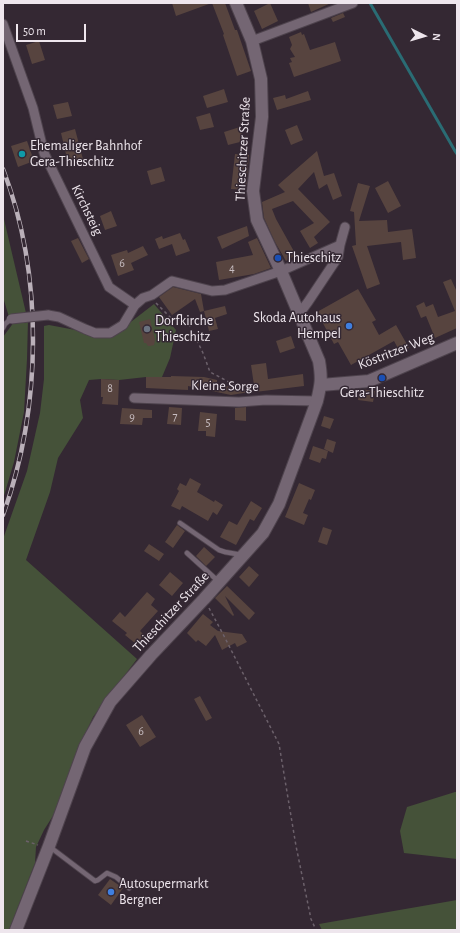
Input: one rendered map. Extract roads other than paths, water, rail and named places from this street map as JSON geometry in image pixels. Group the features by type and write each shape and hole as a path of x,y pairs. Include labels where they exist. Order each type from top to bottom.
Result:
{"main road":[{"name":"Thieschitzer Straße","path":"16,930 85,747 110,702 151,655 264,533 280,504 317,401 321,385 319,361 281,271 257,220 253,191 262,117 261,79 252,41 236,3"},
{"name":"Köstritzer Weg","path":"321,385 369,381 457,343"}],"street":[{"path":"252,41 353,3"},
{"name":"Kirchsteig","path":"3,24 33,108 44,152 109,287 135,305"},
{"path":"299,314 338,257 344,227"},
{"path":"11,318 48,315 58,317 85,330 95,333 110,332 123,326 135,305 143,298 152,295 172,281 212,291 225,290 281,271 340,245"},
{"name":"Kleine Sorge","path":"134,398 239,402 266,400 317,401"}],"lane":[{"path":"3,328 11,318"},
{"path":"180,522 219,550 244,555"},
{"path":"187,553 220,582"},
{"path":"48,848 95,880 98,880 107,873 116,877 130,888"}],"waterway":[{"path":"370,3 457,154"}],"railway":[{"path":"3,169 16,210 26,253 31,297 33,342 31,386 25,430 16,474 3,515"}],"place":[{"name":"Ehemaliger Bahnhof Gera-Thieschitz","path":"22,154"},
{"name":"Thieschitz","path":"278,258"},
{"name":"Skoda Autohaus Hempel","path":"349,326"},
{"name":"Dorfkirche Thieschitz","path":"147,329"},
{"name":"Gera-Thieschitz","path":"382,378"},
{"name":"Autosupermarkt Bergner","path":"111,892"}]}
